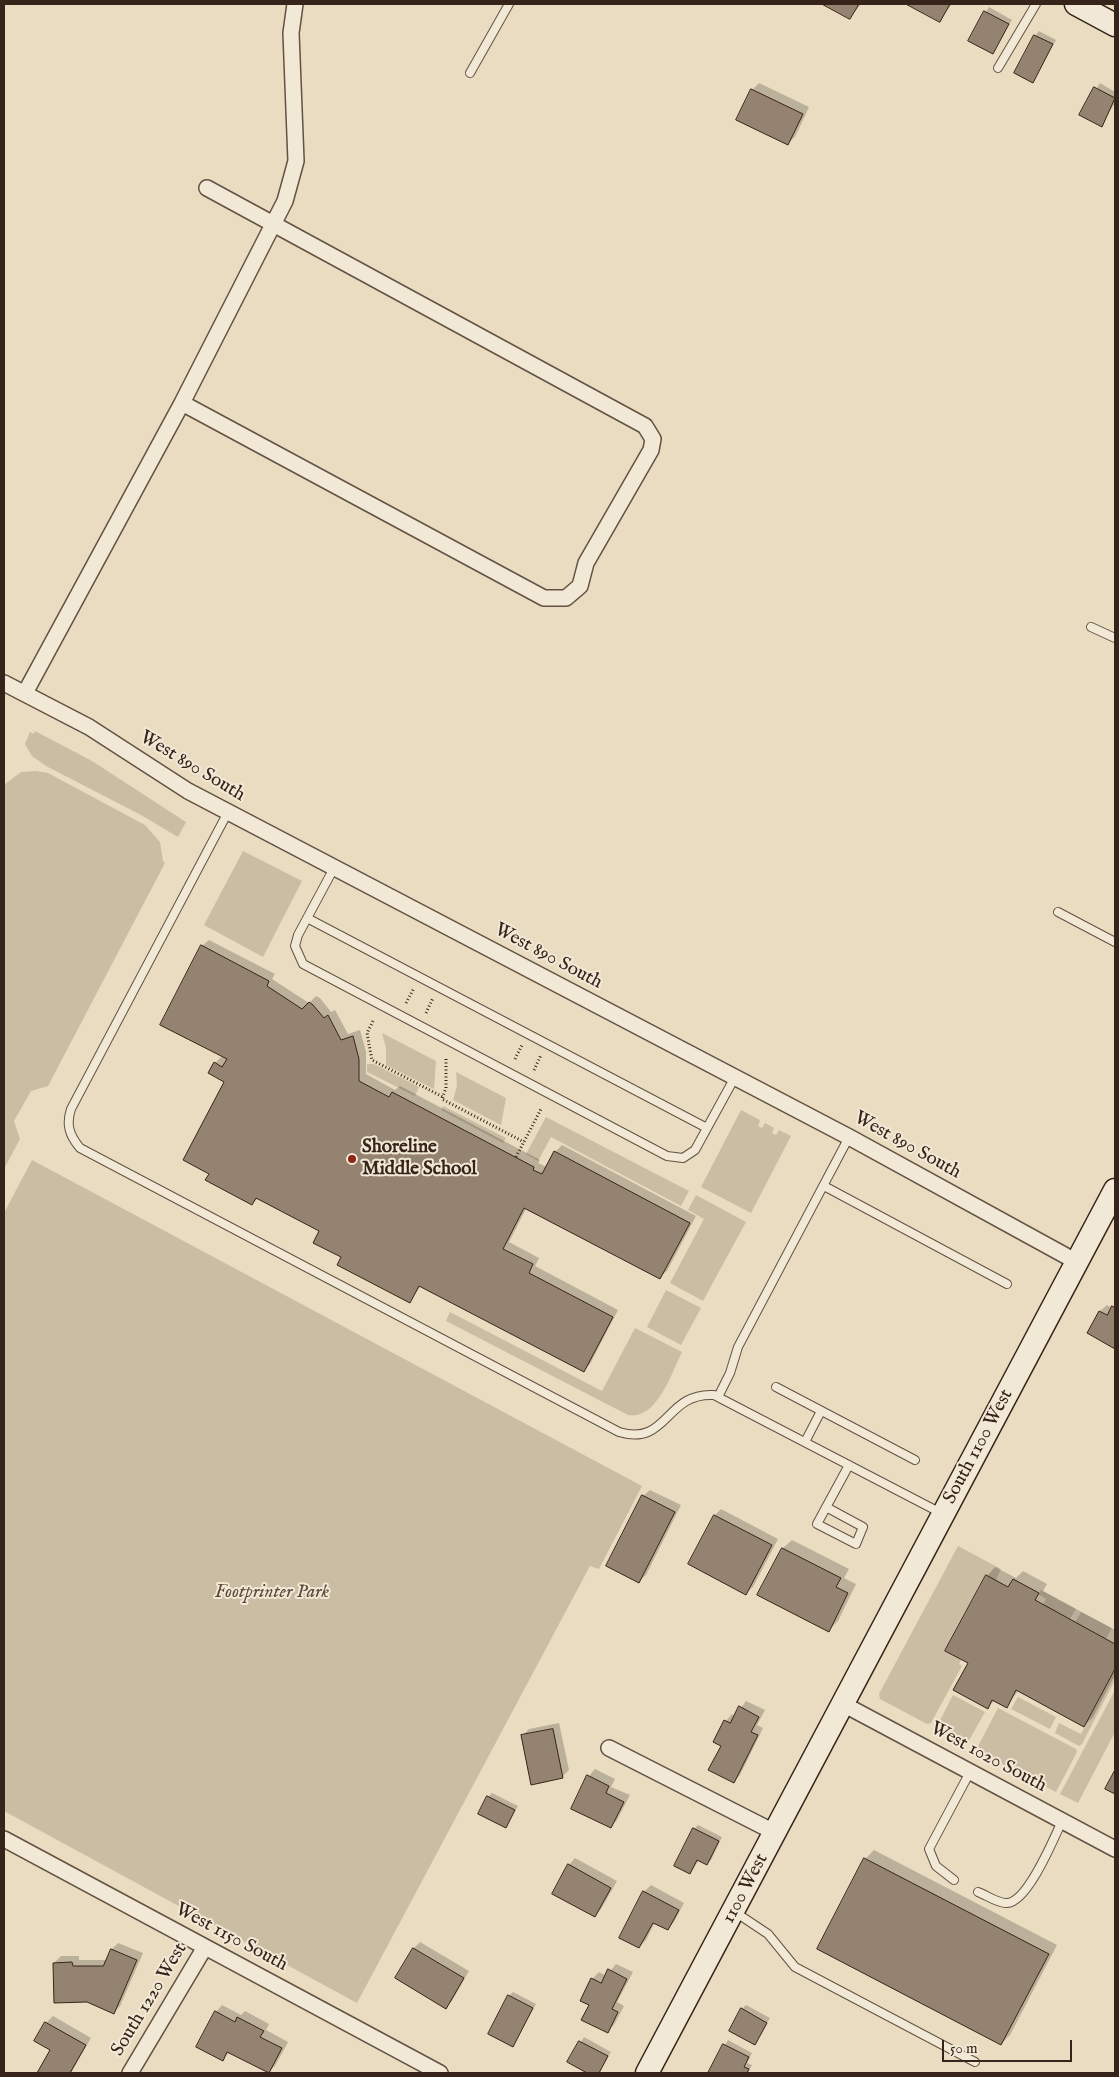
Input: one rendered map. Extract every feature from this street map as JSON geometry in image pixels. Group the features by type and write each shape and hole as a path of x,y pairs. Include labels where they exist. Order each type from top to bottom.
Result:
{"street":[{"path":"25,693 182,403 285,201 296,160 292,33 296,4"},
{"path":"1076,4 1114,22"},
{"path":"182,403 544,598 566,598 580,586 586,563 651,450 653,439 646,426 206,188"},
{"name":"West 890 South","path":"4,683 89,728 188,791 849,1136 1077,1262"},
{"name":"South 1100 West","path":"843,1704 1115,1190"},
{"name":"West 1020 South","path":"843,1704 1115,1849"},
{"name":"1100 West","path":"647,2073 843,1704"},
{"path":"609,1748 776,1833"},
{"name":"West 1150 South","path":"4,1839 440,2073"},
{"name":"South 1220 West","path":"130,2073 205,1947"}],"lane":[{"path":"470,73 509,4"},
{"path":"998,68 1036,4"},
{"path":"1091,627 1115,638"},
{"path":"228,812 72,1109 68,1126 74,1141 88,1154 619,1432 635,1435 648,1432 662,1424 685,1400 704,1395 718,1397 943,1514"},
{"path":"334,868 307,918 295,946 303,964 667,1156 675,1158 689,1155 695,1150 735,1076"},
{"path":"1058,912 1115,942"},
{"path":"307,918 707,1128"},
{"path":"718,1397 730,1373 738,1347 849,1136"},
{"path":"824,1186 1007,1284"},
{"path":"776,1387 915,1460"},
{"path":"805,1442 821,1411"},
{"path":"826,1507 863,1527 856,1544 818,1524 826,1507 849,1465"},
{"path":"954,1880 936,1866 930,1849 970,1772"},
{"path":"978,1892 1006,1904 1015,1901 1032,1881 1062,1820"},
{"path":"734,1911 768,1934 795,1967 975,2062"}],"path":[{"path":"406,1003 414,988"},
{"path":"426,1013 433,998"},
{"path":"373,1021 367,1033 372,1060 524,1142"},
{"path":"515,1059 522,1045"},
{"path":"534,1070 541,1055"},
{"path":"443,1097 446,1088 446,1059"},
{"path":"516,1157 541,1109"}],"green space":[{"path":"35,731 92,761 186,822 178,837 141,815 46,766 32,756 25,744 30,732 34,734"},
{"path":"36,771 48,773 145,825 160,842 165,863 48,1086 31,1091 14,1121 20,1139 4,1169 4,785 21,772"},
{"path":"243,851 302,881 263,957 204,925"},
{"path":"382,1033 436,1061 434,1089 386,1065 386,1048"},
{"path":"367,1064 374,1064 419,1087 415,1096 367,1072"},
{"path":"456,1072 506,1098 501,1125 453,1100 457,1086"},
{"path":"443,1106 506,1138 503,1143 441,1110"},
{"path":"741,1110 760,1120 758,1126 762,1128 765,1123 774,1128 772,1133 776,1135 779,1130 791,1136 751,1213 701,1187"},
{"path":"546,1117 689,1191 681,1206 551,1137 538,1161 526,1154"},
{"name":"Footprinter Park","path":"32,1160 642,1486 599,1569 590,1566 357,2003 4,1811 4,1213"},
{"path":"696,1195 746,1222 703,1301 670,1283 704,1219 688,1210"},
{"path":"666,1290 701,1308 681,1345 647,1327"},
{"path":"450,1312 602,1391 635,1328 682,1352 668,1383 655,1403 638,1415 628,1415 446,1321"},
{"path":"958,1546 1001,1569 996,1580 985,1575 945,1651 961,1660 959,1664 962,1666 931,1723 927,1724 880,1699 879,1694"},
{"path":"1041,1590 1076,1609 1070,1619 1043,1605 1046,1599 1038,1594"},
{"path":"1081,1612 1112,1628 1106,1639 1075,1622"},
{"path":"1115,1670 1115,1680 1082,1744 1079,1746 1055,1733 1059,1723 1081,1734"},
{"path":"1115,1690 1115,1732 1078,1803 1060,1794"},
{"path":"953,1695 985,1712 967,1744 936,1728"},
{"path":"1018,1697 1056,1717 1050,1729 1011,1709"},
{"path":"998,1708 1076,1749 1077,1752 1056,1792 976,1750"}],"building":[{"path":"822,4 859,4 850,19"},
{"path":"906,4 950,4 940,22"},
{"path":"984,11 1009,24 993,54 968,41"},
{"path":"1034,35 1053,44 1033,83 1014,73"},
{"path":"1094,87 1115,98 1102,127 1079,115"},
{"path":"751,89 803,114 788,145 736,120"},
{"name":"Shoreline Middle School","path":"201,945 269,981 267,986 302,1009 309,1002 324,1018 328,1015 341,1040 353,1036 359,1059 359,1081 389,1097 392,1092 534,1167 533,1170 542,1174 554,1151 690,1223 660,1279 524,1208 503,1249 533,1264 529,1273 613,1317 584,1372 419,1286 410,1303 337,1265 341,1257 313,1243 319,1231 256,1198 252,1205 205,1180 209,1174 183,1160 224,1082 208,1073 214,1062 222,1067 227,1059 160,1025"},
{"path":"1112,1306 1115,1308 1115,1349 1087,1333 1099,1311 1107,1315"},
{"path":"642,1495 675,1512 639,1583 606,1566"},
{"path":"714,1515 772,1545 746,1595 688,1564"},
{"path":"782,1548 841,1578 836,1587 848,1593 829,1632 757,1595"},
{"path":"986,1575 1008,1587 1013,1579 1039,1593 1035,1600 1115,1644 1115,1669 1084,1727 1016,1690 1007,1708 992,1700 988,1709 953,1690 968,1663 945,1651"},
{"path":"739,1706 759,1717 751,1732 758,1735 734,1783 708,1770 721,1746 713,1742 724,1720 730,1723"},
{"path":"553,1729 563,1778 531,1785 521,1735"},
{"path":"1115,1770 1115,1794 1105,1789"},
{"path":"587,1775 609,1786 606,1793 624,1802 611,1828 571,1809"},
{"path":"487,1796 515,1810 506,1828 478,1814"},
{"path":"693,1828 719,1841 707,1865 697,1860 690,1874 674,1866"},
{"path":"864,1858 1049,1954 1001,2045 817,1949"},
{"path":"568,1864 611,1888 595,1917 552,1894"},
{"path":"643,1891 679,1910 668,1930 653,1923 639,1948 619,1938"},
{"path":"413,1948 464,1978 446,2009 395,1978"},
{"path":"111,1949 137,1960 114,2014 87,2002 54,2003 53,1963 72,1962 73,1966 103,1966"},
{"path":"608,1969 627,1979 612,2009 618,2012 608,2033 581,2020 589,2005 580,2001 591,1978 601,1983"},
{"path":"508,1995 533,2008 513,2047 488,2034"},
{"path":"741,2008 767,2023 755,2045 729,2031"},
{"path":"215,2011 235,2022 237,2017 264,2031 260,2037 282,2048 269,2073 227,2052 223,2061 196,2047"},
{"path":"45,2022 86,2045 70,2073 37,2073 50,2050 34,2041"},
{"path":"579,2041 608,2056 599,2073 587,2073 567,2062"},
{"path":"723,2044 749,2057 744,2067 749,2069 747,2073 708,2073"}],"place":[{"name":"Shoreline Middle School","path":"352,1159"}]}
